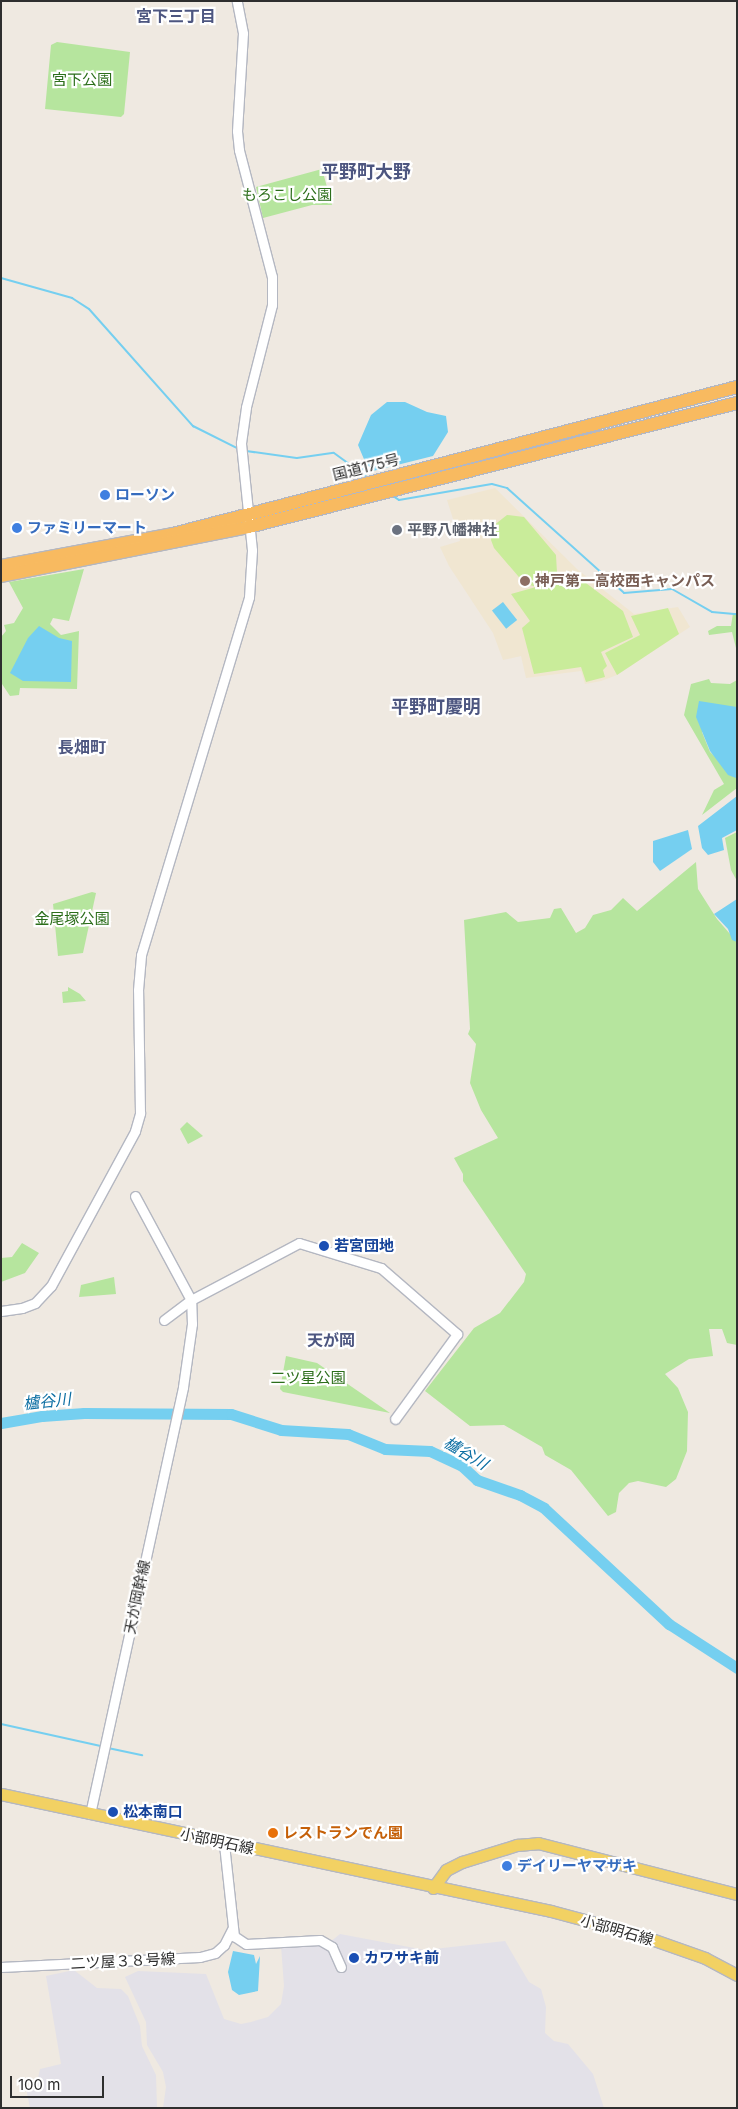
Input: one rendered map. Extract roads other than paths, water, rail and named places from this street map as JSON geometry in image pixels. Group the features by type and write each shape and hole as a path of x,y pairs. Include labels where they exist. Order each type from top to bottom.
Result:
{"highway":[{"name":"国道175号","path":"1,576 248,521 379,487 737,387"},
{"name":"国道175号","path":"379,487 737,403"},
{"name":"国道175号","path":"1,566 248,521"}],"main road":[{"name":"小部明石線","path":"1,1794 224,1844 551,1911 637,1934 705,1958 737,1975"},
{"path":"433,1888 446,1870 462,1862 517,1845 538,1843 737,1894"}],"street":[{"path":"1,1311 35,1302 51,1286 135,1131 140,1113 138,990 141,955 247,605 252,573 241,443 246,406 272,305 272,277 239,150 243,25 237,1"},
{"path":"135,1196 190,1300"},
{"path":"164,1320 190,1300 299,1244 381,1268 458,1334 395,1419"},
{"name":"天が岡幹線","path":"90,1814 183,1384 192,1324 190,1300"},
{"path":"224,1844 234,1936 246,1944 315,1939 332,1947 342,1968"},
{"name":"二ツ屋３８号線","path":"1,1967 200,1957 215,1953 224,1945 232,1929"}],"water":[{"path":"387,402 405,402 427,412 446,416 448,432 433,456 373,471 366,464 358,445 371,415"},
{"path":"503,602 517,620 506,629 492,611"},
{"path":"39,626 59,638 72,641 71,682 23,681 10,673 28,638"},
{"path":"699,701 737,707 736,778 728,775 710,751 696,717"},
{"path":"737,796 737,830 722,838 724,850 708,855 702,848 698,826"},
{"path":"688,830 692,849 660,871 653,862 653,841"},
{"path":"737,899 737,942 732,940 728,929 714,914"},
{"path":"233,1951 254,1955 256,1964 260,1956 258,1991 239,1995 232,1990 228,1972"}],"waterway":[{"path":"1,278 72,298 89,309 193,426 239,449"},
{"path":"246,451 297,458 334,453 367,477"},
{"path":"360,472 366,464"},
{"path":"393,496 399,500 492,484 507,488 624,593 672,589 712,612 737,614"},
{"name":"櫨谷川","path":"1,1423 42,1416 84,1413 231,1414 281,1430 348,1434 385,1449 430,1451 462,1466 477,1480 520,1495 544,1508 669,1624 737,1668"},
{"path":"1,1724 101,1746"},
{"path":"108,1748 142,1755"}],"place":[{"name":"ローソン","path":"105,495"},
{"name":"ファミリーマート","path":"17,528"},
{"name":"平野八幡神社","path":"397,530"},
{"name":"神戸第一高校西キャンパス","path":"525,581"},
{"name":"若宮団地","path":"324,1246"},
{"name":"松本南口","path":"113,1812"},
{"name":"レストランでん園","path":"273,1833"},
{"name":"デイリーヤマザキ","path":"507,1866"},
{"name":"カワサキ前","path":"354,1958"}],"district":[{"name":"宮下三丁目","path":"176,16"},
{"name":"平野町大野","path":"366,172"},
{"name":"平野町慶明","path":"436,707"},
{"name":"長畑町","path":"82,747"},
{"name":"天が岡","path":"331,1340"}],"park label":[{"name":"宮下公園","path":"82,80"},
{"name":"もろこし公園","path":"287,195"},
{"name":"金尾塚公園","path":"72,919"},
{"name":"二ツ星公園","path":"308,1378"}]}
